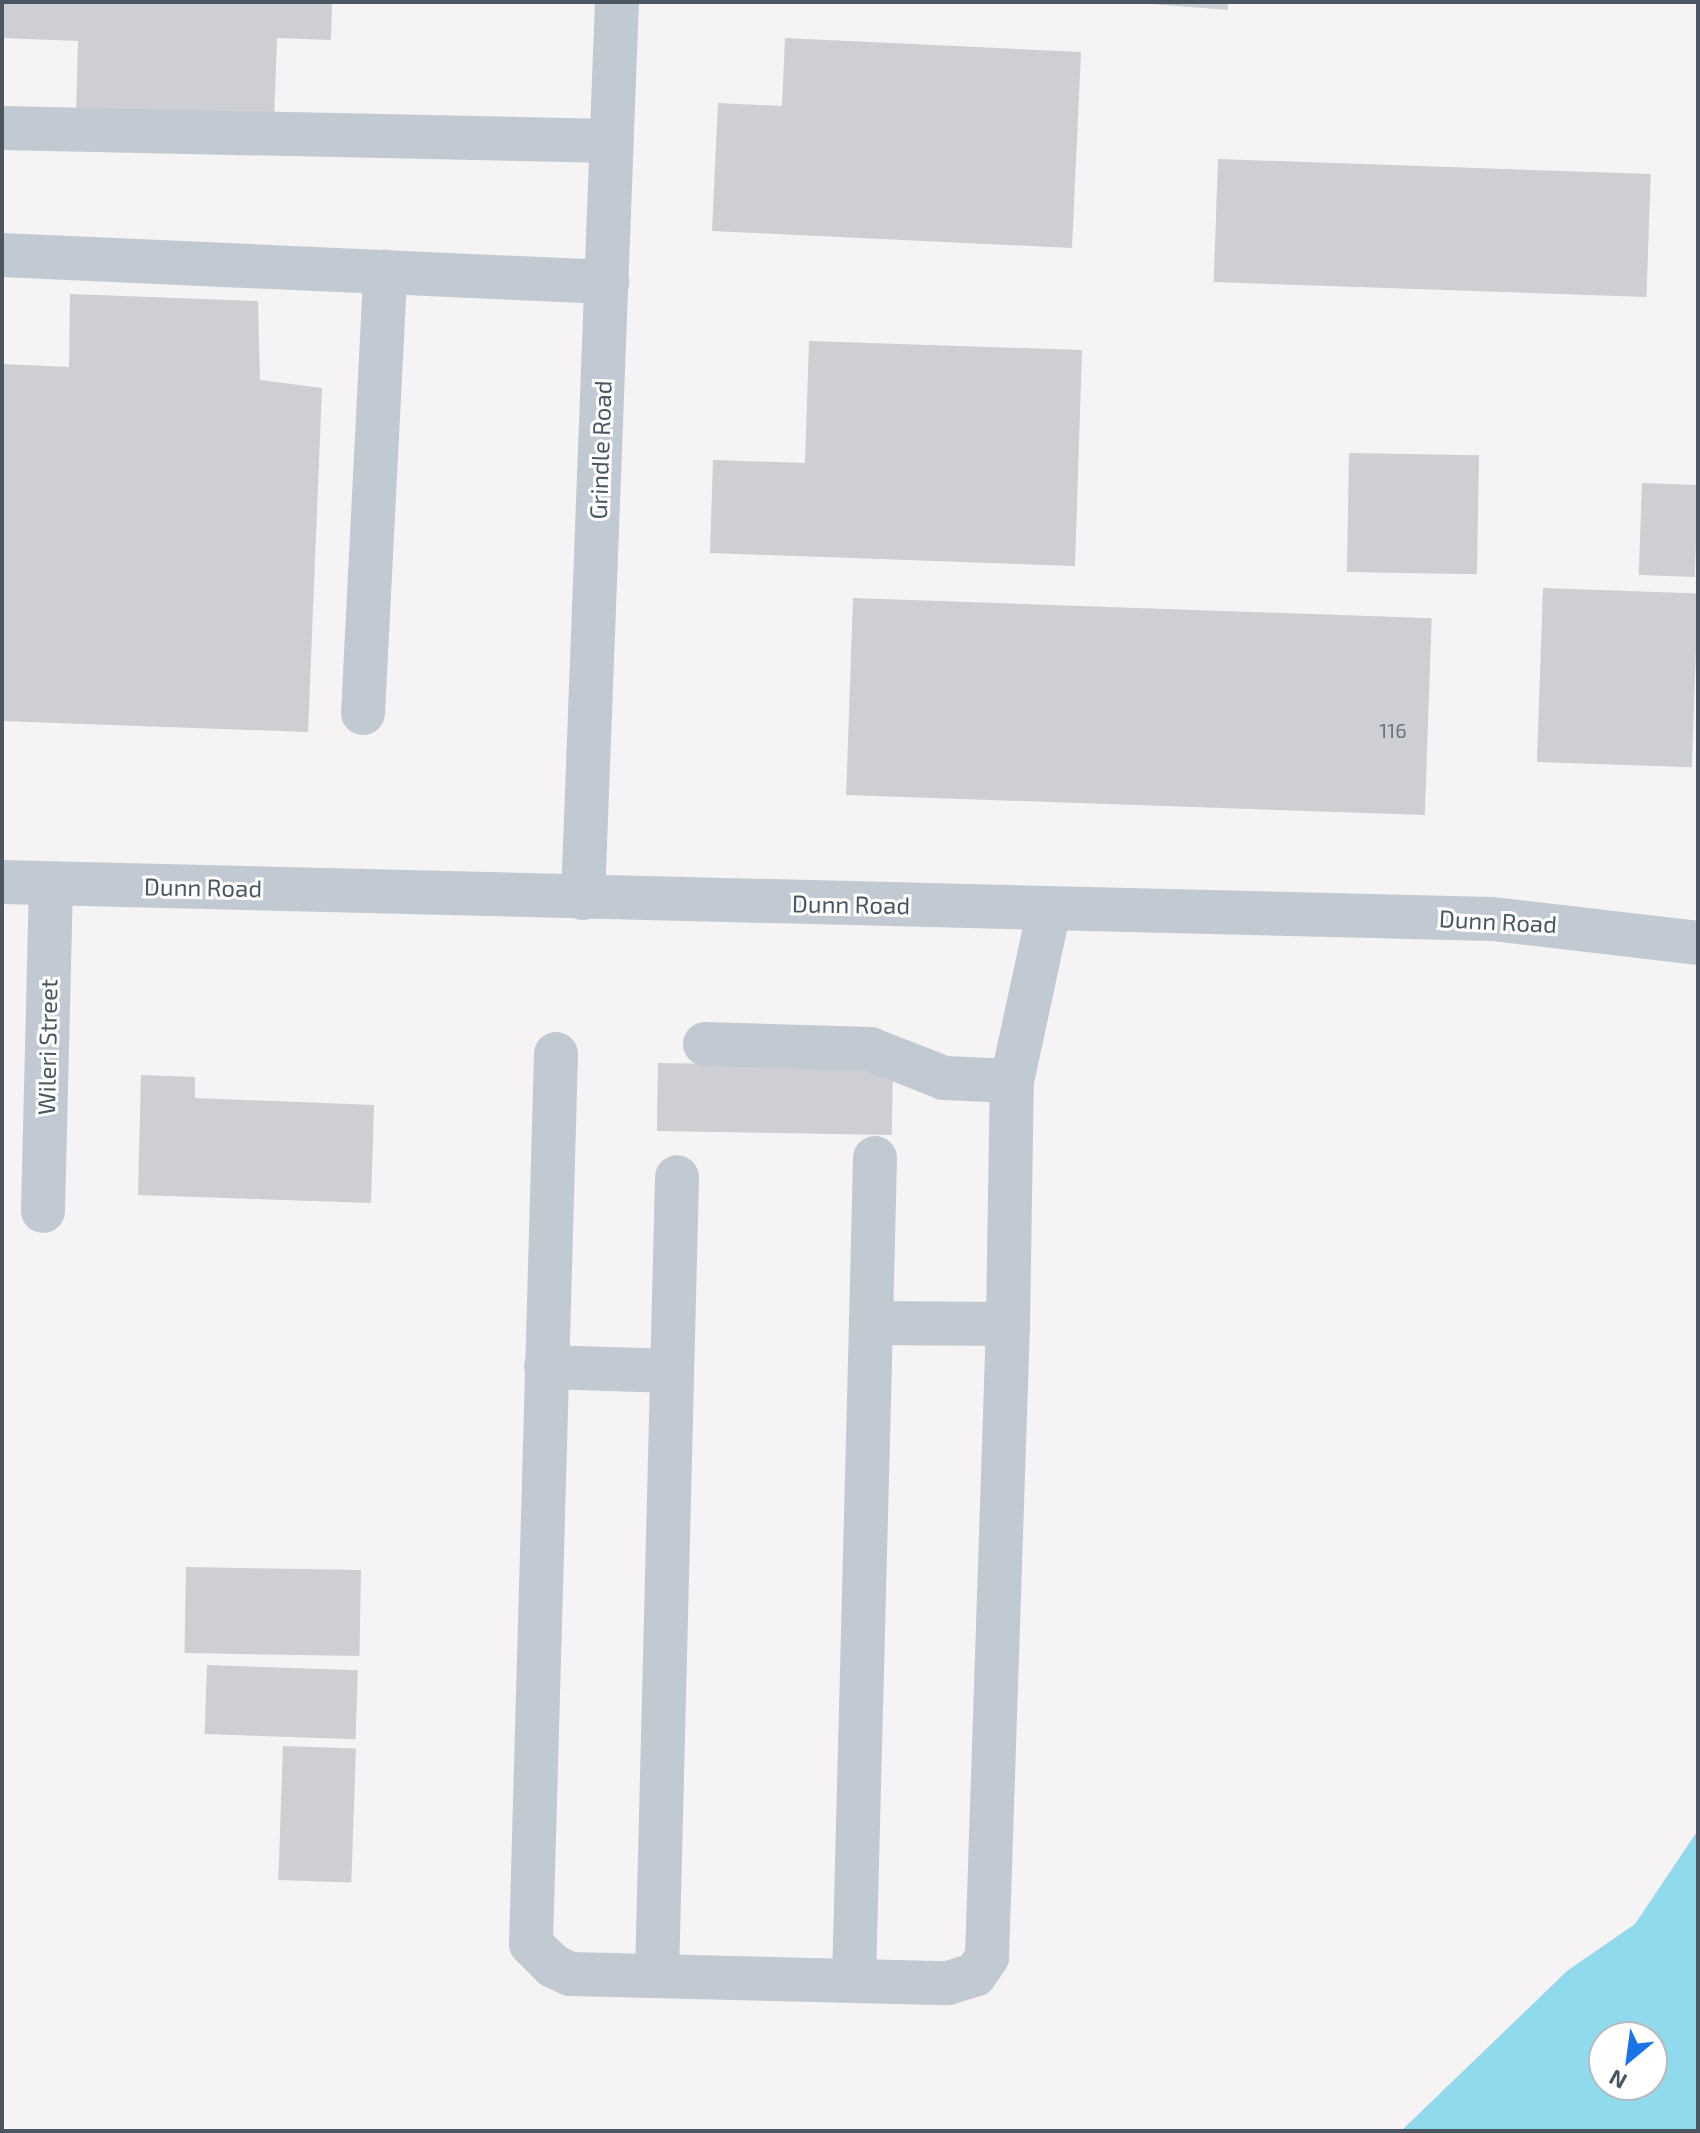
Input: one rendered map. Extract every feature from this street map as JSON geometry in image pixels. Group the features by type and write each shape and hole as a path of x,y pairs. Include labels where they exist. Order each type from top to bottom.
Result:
{"street":[{"name":"Grindle Road","path":"583,898 617,2"},
{"path":"2,128 611,141"},
{"path":"2,255 607,282"},
{"path":"363,713 385,272"},
{"name":"Dunn Road","path":"2,882 1492,919 1698,943"},
{"name":"Wileri Street","path":"43,1211 51,884"},
{"path":"556,1054 531,1944 570,1974 948,1983 975,1975 987,1957 1008,1324 1012,1081 1049,910"},
{"path":"705,1044 870,1049 944,1078 1012,1081"},
{"path":"854,1980 875,1158"},
{"path":"657,1975 677,1177"},
{"path":"871,1323 1008,1324"},
{"path":"546,1367 672,1371"}],"water":[{"path":"1698,1830 1698,2131 1401,2131 1567,1971 1635,1924"}],"building":[{"path":"2,2 332,2 331,40 277,38 274,121 76,114 78,41 2,38"},
{"path":"1125,2 1228,2 1228,10"},
{"path":"785,38 1081,52 1072,248 712,231 718,103 782,106"},
{"path":"1218,159 1651,174 1646,297 1214,282"},
{"path":"70,294 258,301 260,380 322,388 308,732 2,721 2,364 69,367"},
{"path":"809,341 1082,350 1075,566 710,553 713,460 805,463"},
{"path":"1349,453 1479,455 1477,574 1347,572"},
{"path":"1642,483 1698,485 1695,577 1639,575"},
{"path":"1543,588 1698,593 1692,767 1537,762"},
{"path":"853,598 1432,618 1425,815 846,795"},
{"path":"658,1063 893,1067 892,1135 657,1131"},
{"path":"141,1075 195,1077 195,1098 374,1105 371,1203 138,1195"},
{"path":"186,1567 361,1570 359,1656 184,1653"},
{"path":"207,1665 358,1670 355,1739 205,1734"},
{"path":"283,1746 356,1749 351,1882 278,1880"}]}
